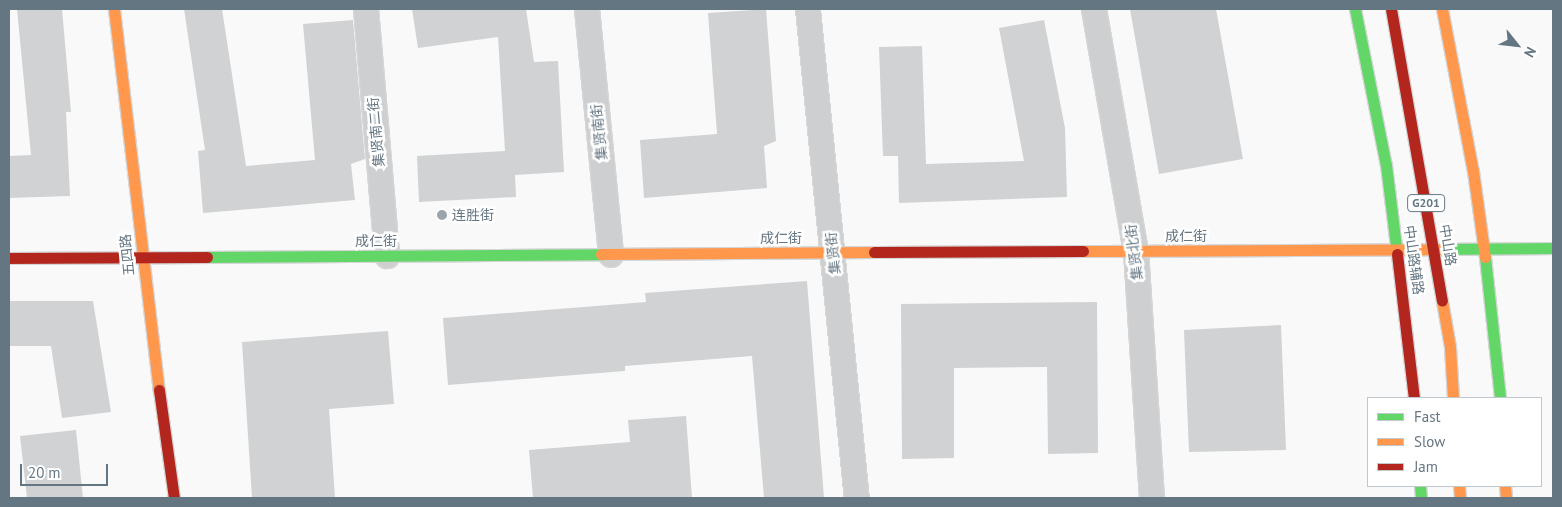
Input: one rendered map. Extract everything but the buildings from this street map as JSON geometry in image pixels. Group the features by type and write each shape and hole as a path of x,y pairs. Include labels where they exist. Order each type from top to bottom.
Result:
{"main road":[{"name":"五四路","path":"114,9 142,258 174,498"},
{"name":"中山路辅路","path":"1355,9 1386,166 1414,397"},
{"name":"中山路","path":"1391,9 1450,347 1453,397"},
{"path":"1442,9 1473,171 1500,397"},
{"name":"成仁街","path":"9,258 1553,248"}],"street":[{"name":"集贤南二街","path":"366,9 387,256"},
{"name":"集贤南街","path":"587,9 610,255"},
{"name":"集贤街","path":"808,9 857,498"},
{"name":"集贤北街","path":"1094,9 1136,251 1152,498"}],"traffic: fast":[{"path":"1355,9 1386,165 1397,254"},
{"path":"1441,249 1553,248"},
{"path":"207,257 601,254"},
{"path":"1485,257 1500,397"},
{"path":"1420,487 1421,498"}],"traffic: slow":[{"path":"114,9 159,390"},
{"path":"1442,9 1473,171 1485,257"},
{"path":"1083,251 1441,249"},
{"path":"601,254 874,252"},
{"path":"1442,301 1450,347 1453,397"},
{"path":"1459,487 1460,498"},
{"path":"1505,487 1506,498"}],"traffic: jam":[{"path":"1391,9 1442,301"},
{"path":"874,252 1083,251"},
{"path":"1397,254 1414,397"},
{"path":"9,258 207,257"},
{"path":"159,390 174,498"}],"place":[{"name":"连胜街","path":"442,215"}]}
